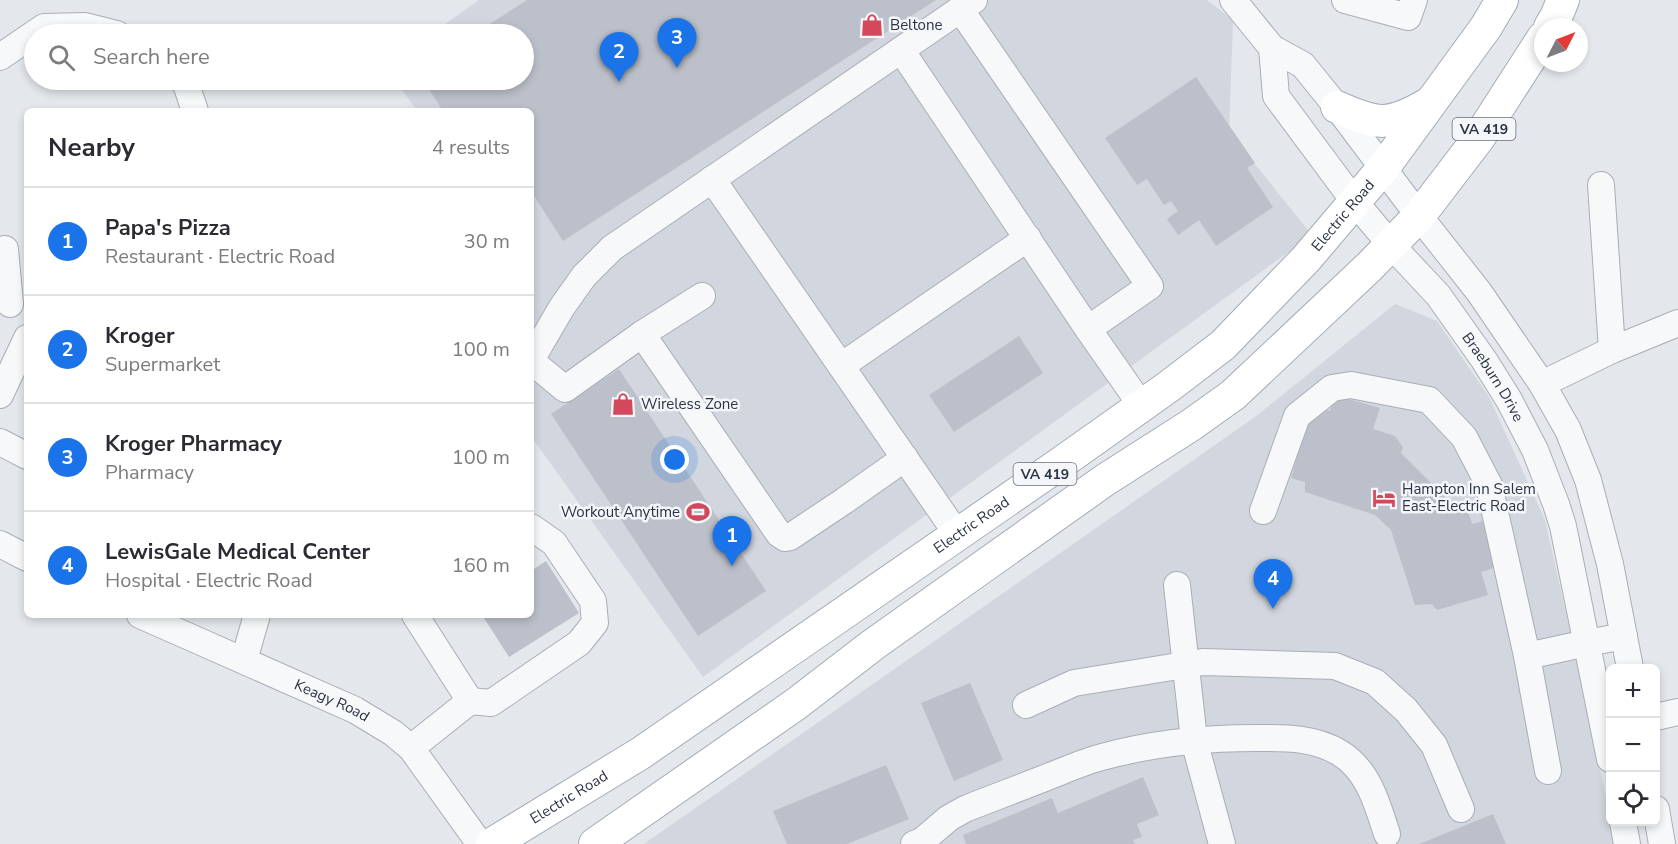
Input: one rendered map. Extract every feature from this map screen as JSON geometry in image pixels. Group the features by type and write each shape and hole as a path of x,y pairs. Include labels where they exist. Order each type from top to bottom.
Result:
{"main road":[{"name":"Electric Road","path":"492,844 641,753 1168,387 1223,345 1306,259 1384,167 1486,27 1502,0"},
{"path":"1555,18 1563,0"},
{"name":"VA 419","path":"595,844 796,704 874,644 1105,480 1233,395 1419,216 1478,140 1534,52"},
{"path":"1337,107 1375,121 1392,121 1407,116 1431,102"}],"street":[{"path":"1345,0 1408,17 1414,0"},
{"path":"1237,2 1272,48 1303,65 1337,107 1479,292 1542,384 1568,430 1587,480 1610,564 1629,664"},
{"path":"534,355 567,299 584,276 612,248 967,5 1150,286 1088,328"},
{"path":"0,57 24,41"},
{"name":"Braeburn Drive","path":"1272,48 1276,96 1354,201 1438,295 1484,360 1509,400 1535,450 1563,526 1606,735"},
{"path":"901,50 1141,405"},
{"path":"188,90 194,108"},
{"path":"712,179 957,534"},
{"path":"1601,185 1612,350"},
{"path":"841,366 1028,238"},
{"path":"11,247 12,308"},
{"path":"534,363 565,389 642,334 702,296"},
{"path":"1542,384 1612,350 1678,323"},
{"path":"642,334 779,534 784,538 826,513 905,458"},
{"path":"0,395 24,344"},
{"path":"1263,511 1297,416 1332,388 1352,385 1429,400 1464,437 1489,485 1527,656 1548,771"},
{"path":"0,442 24,454"},
{"path":"1556,504 1590,492"},
{"path":"411,748 470,701 492,703 579,643 595,623 593,601 554,543 534,529"},
{"path":"0,544 24,556"},
{"path":"1177,585 1194,740 1222,844"},
{"name":"Keagy Road","path":"147,618 355,710 393,733 411,748 480,844"},
{"path":"244,660 256,618"},
{"path":"417,618 470,701"},
{"path":"1527,656 1624,636"},
{"path":"1026,705 1074,683 1203,662 1335,666 1375,682 1406,710 1434,745 1461,809"},
{"path":"1660,716 1678,712"},
{"path":"914,844 922,841 948,818 965,809 1100,757 1152,745 1194,740 1297,738 1319,743 1340,754 1355,766 1369,785 1387,834"},
{"path":"1624,826 1627,844"},
{"path":"1659,826 1662,844"}],"shaded area":[{"path":"479,0 1207,0 1233,20 1229,132 1312,235 703,677 534,440 534,108 415,108 402,90 534,90 534,24 445,24"},
{"path":"1395,304 1437,321 1489,397 1545,520 1606,797 1606,826 1612,826 1616,844 644,844 1255,417"}],"building":[{"path":"527,0 936,0 563,241 534,196 534,108 441,108 429,90 534,90 534,24 490,24"},
{"path":"1196,77 1255,163 1247,168 1273,207 1216,246 1199,220 1178,235 1167,219 1178,211 1171,201 1164,205 1147,179 1137,185 1105,138"},
{"path":"1019,336 1043,373 954,432 929,395"},
{"path":"619,369 766,591 698,636 551,414"},
{"name":"Hampton Inn Salem East-Electric Road","path":"1334,395 1380,408 1373,429 1395,436 1403,447 1401,453 1453,505 1461,504 1468,511 1472,524 1483,521 1497,567 1481,572 1488,595 1437,610 1432,604 1415,605 1391,530 1375,515 1305,492 1305,482 1291,478 1312,406 1330,411"},
{"path":"546,561 579,613 509,657 484,618 534,618 534,569"},
{"path":"970,683 1003,760 954,781 921,703"},
{"path":"886,765 909,819 847,844 787,844 773,811"},
{"path":"1143,777 1159,815 1137,824 1142,837 1133,840 1135,844 966,844 963,835 1052,798 1058,813"},
{"path":"1493,814 1506,844 1419,844"}],"place":[{"name":"Beltone","path":"872,25"},
{"name":"Kroger Pharmacy","path":"677,68"},
{"name":"Kroger","path":"619,82"},
{"name":"Wireless Zone","path":"623,404"},
{"name":"Hampton Inn Salem East-Electric Road","path":"1384,498"},
{"name":"Workout Anytime","path":"698,512"},
{"name":"Papa's Pizza","path":"732,566"},
{"name":"LewisGale Medical Center","path":"1273,609"}]}
